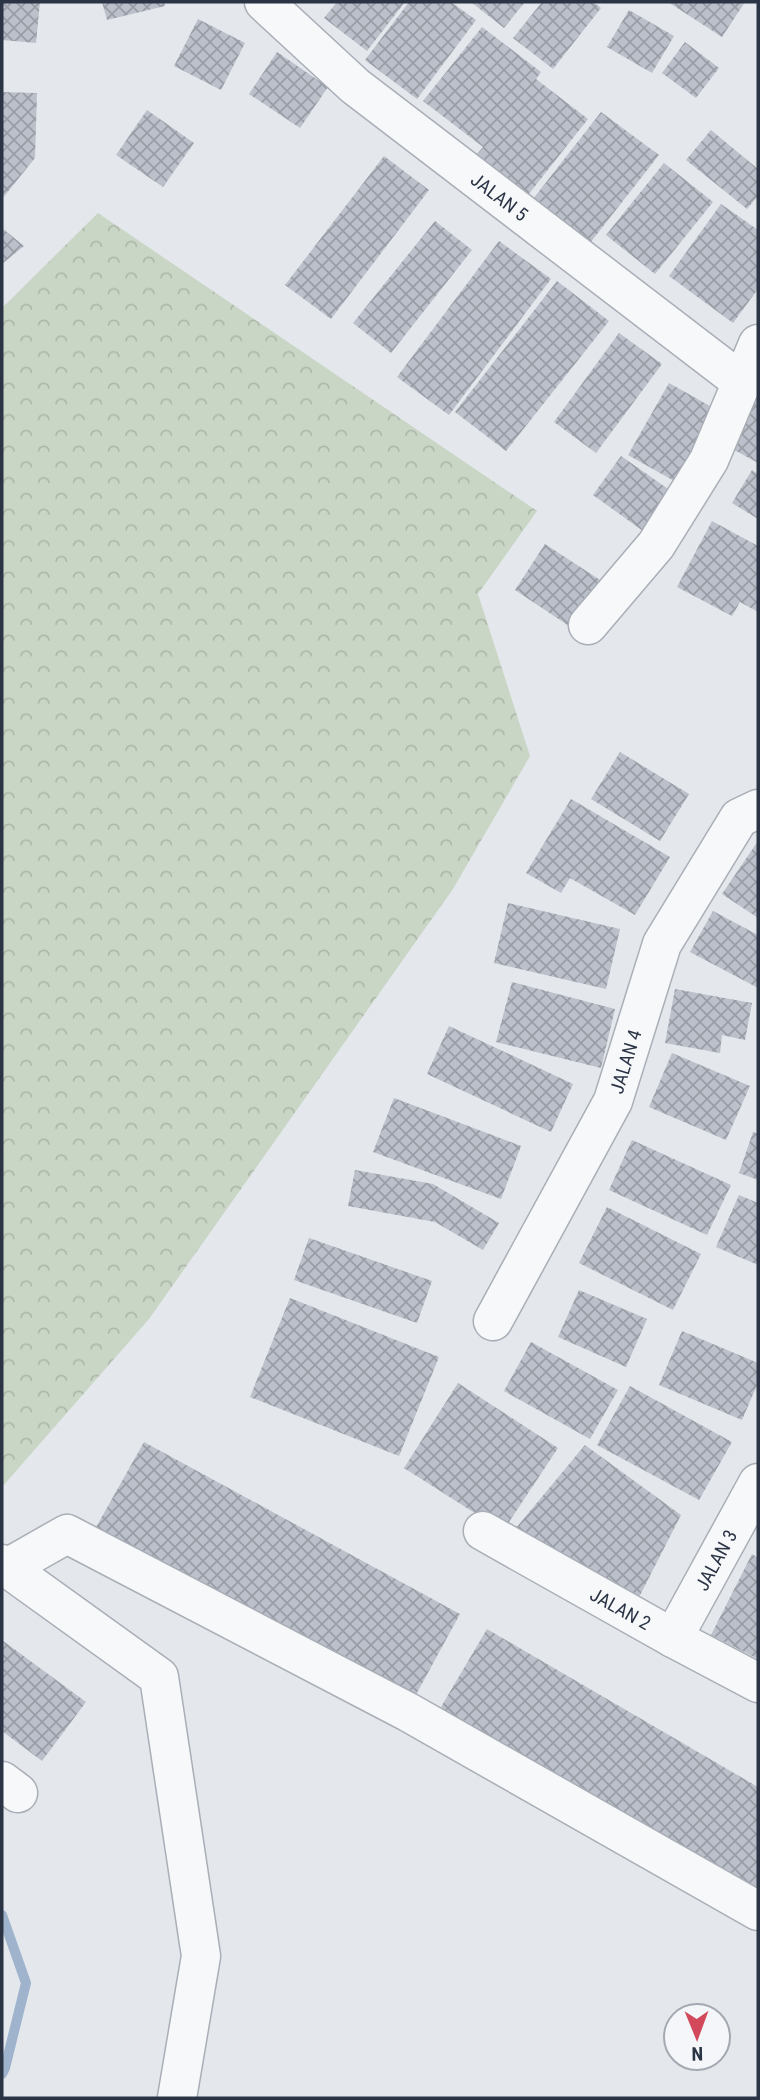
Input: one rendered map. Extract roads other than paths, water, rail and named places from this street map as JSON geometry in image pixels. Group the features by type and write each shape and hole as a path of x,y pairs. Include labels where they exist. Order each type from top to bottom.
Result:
{"street":[{"name":"JALAN 5","path":"264,2 355,86 743,383"},
{"path":"588,625 656,545 709,460 758,344"},
{"name":"JALAN 4","path":"493,1321 613,1101 663,944 739,818 758,809"},
{"name":"JALAN 3","path":"673,1638 758,1483"},
{"name":"JALAN 2","path":"482,1531 758,1683"},
{"path":"159,2098 180,2081 201,1956 159,1677 4,1566 67,1534 408,1712 758,1911"}],"waterway":[{"path":"2,1915 26,1983 2,2074"}]}
